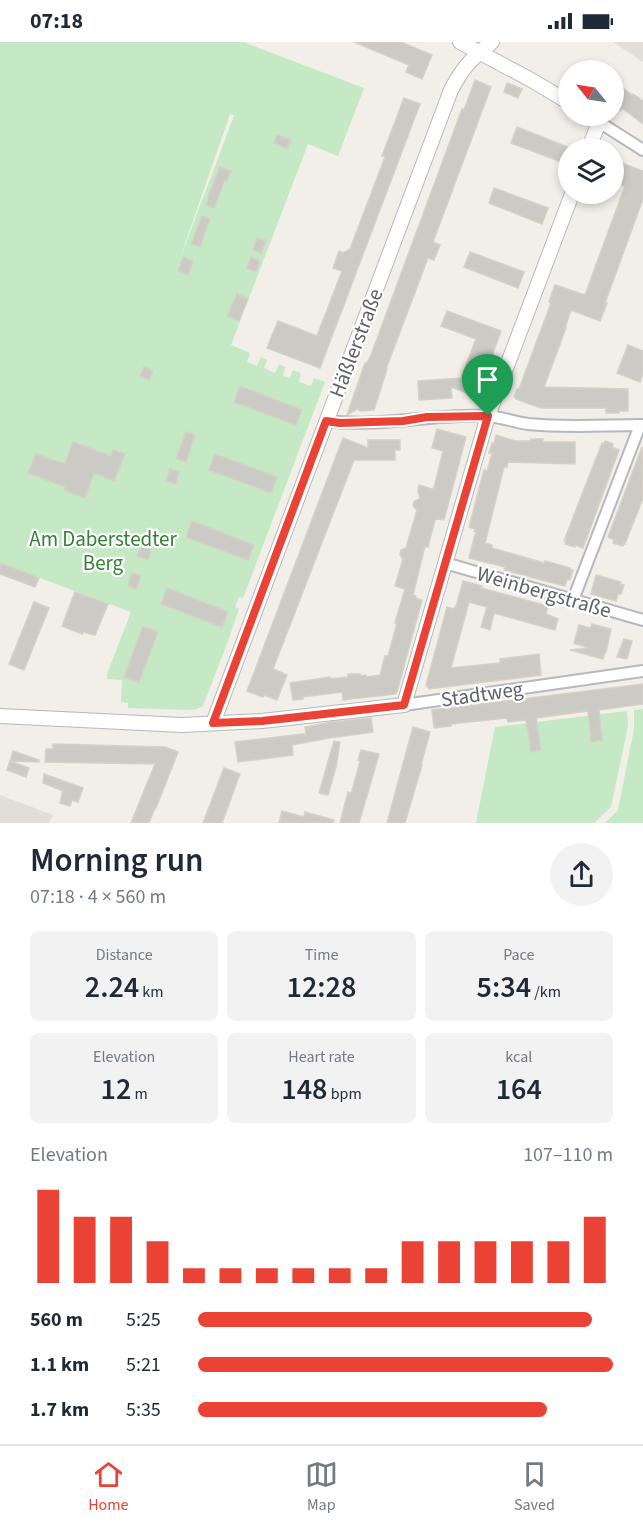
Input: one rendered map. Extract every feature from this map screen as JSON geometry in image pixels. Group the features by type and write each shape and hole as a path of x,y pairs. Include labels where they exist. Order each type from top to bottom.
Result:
{"street":[{"path":"460,42 558,96"},
{"name":"Häßlerstraße","path":"213,723 448,99 460,73 471,59 492,42"},
{"path":"606,126 643,150"},
{"path":"404,705 488,416 568,204"},
{"path":"326,421 340,423 403,421 427,417 488,416 526,424 642,425 573,600"},
{"name":"Weinbergstraße","path":"445,563 643,620"},
{"name":"Stadtweg","path":"0,716 182,725 262,721 404,705 643,671"}],"shaded area":[{"path":"613,42 643,42 643,62"},
{"path":"0,795 53,815 49,823 0,823"}],"green space":[{"name":"Am Daberstedter Berg","path":"0,42 243,42 364,88 338,156 308,144 231,345 250,353 247,362 257,366 261,357 267,360 264,368 275,373 279,364 285,367 283,376 290,378 293,370 301,373 299,382 311,386 314,378 325,382 243,598 239,597 235,607 239,609 203,706 194,710 128,708 128,703 121,702 122,680 107,679 107,674 131,612 0,563","holes":["230,114 250,122 234,116 178,264"]},
{"path":"643,709 643,823 605,823 618,810 634,729 634,710"},
{"path":"627,711 628,726 611,807 594,823 476,823 495,727"}],"building":[{"path":"354,42 401,42 432,55 422,79 406,72 409,65"},
{"path":"475,80 491,87 433,242 440,245 434,260 428,258 386,369 374,410 357,409 347,415 462,109 464,110"},
{"path":"507,83 522,89 518,98 504,92"},
{"path":"624,89 643,101 643,124 624,110"},
{"path":"404,98 420,104 320,368 267,348 278,321 317,336 342,271 333,268 339,251 343,253 350,249 385,157 382,156"},
{"path":"517,127 558,143 558,161 511,143"},
{"path":"277,135 291,140 287,149 274,143"},
{"path":"624,164 643,171 643,199 600,321 571,310 544,387 628,389 628,411 606,413 606,408 541,408 516,399 514,397 551,303 549,302 555,285 585,295 618,204 624,204"},
{"path":"220,167 231,171 214,208 206,205"},
{"path":"494,188 548,208 542,224 489,203"},
{"path":"202,216 210,219 200,247 191,244"},
{"path":"257,238 266,241 261,253 253,250"},
{"path":"470,252 524,272 518,288 464,267"},
{"path":"183,257 193,261 188,275 178,271"},
{"path":"251,257 260,261 256,272 247,268"},
{"path":"237,294 248,299 239,321 227,316"},
{"path":"447,311 501,331 481,386 474,383 470,394 451,387 452,398 419,400 418,381 461,378 476,339 441,326"},
{"path":"628,345 643,351 643,374 640,382 617,373"},
{"path":"144,367 153,371 149,380 140,376"},
{"path":"240,386 302,410 296,425 234,402"},
{"path":"437,429 466,437 444,520 435,520 428,547 425,546 413,595 422,600 397,692 343,700 342,692 293,700 290,683 330,677 330,679 348,677 348,674 366,675 366,677 380,675 385,656 388,656 405,589 395,586 403,559 400,555 401,550 406,548 417,510 413,506 414,502 420,498 419,485 434,488 443,451 432,448"},
{"path":"186,432 195,435 186,462 176,459"},
{"path":"496,435 515,441 543,439 542,442 575,442 575,464 508,462 507,467 504,467 485,543 492,545 492,548 570,568 573,570 565,586 469,558 476,531 469,527"},
{"path":"343,438 368,448 368,440 400,440 400,450 395,450 395,460 354,460 273,669 287,675 277,700 264,695 263,697 247,691"},
{"path":"605,441 613,444 612,447 619,450 583,548 565,544 566,541 564,541 602,443 604,444"},
{"path":"73,442 111,456 113,450 125,454 114,481 94,473 85,498 64,490 65,487 28,473 36,454 65,464"},
{"path":"642,447 643,498 623,546 613,543 614,540 608,537"},
{"path":"215,454 277,477 271,493 209,470"},
{"path":"170,469 179,472 176,484 166,481"},
{"path":"192,521 254,545 248,560 186,537"},
{"path":"141,546 151,549 148,560 137,556"},
{"path":"0,563 39,578 35,587 0,574"},
{"path":"132,573 141,576 136,589 128,586"},
{"path":"596,575 621,582 620,584 624,585 616,601 591,594"},
{"path":"463,581 548,606 546,614 558,619 555,630 494,613 490,630 481,627 487,607 469,602 451,668 500,663 500,659 539,654 541,675 429,689 426,685 447,607 454,609 456,607"},
{"path":"167,588 228,612 222,627 161,604"},
{"path":"75,592 108,604 95,635 83,632 82,634 62,626"},
{"path":"34,602 49,608 24,670 9,664"},
{"path":"592,624 611,629 603,659 570,650 589,648 574,643 579,625 590,628"},
{"path":"143,626 158,632 139,682 124,677"},
{"path":"624,639 632,641 627,659 617,657"},
{"path":"643,684 643,704 599,710 602,740 591,742 588,711 536,718 541,750 531,752 526,720 508,722 507,718 434,728 432,710"},
{"path":"371,718 373,732 292,745 293,755 238,762 235,742 306,735 305,727"},
{"path":"413,727 430,732 422,765 405,823 387,823"},
{"path":"334,741 340,742 328,795 319,793"},
{"path":"53,744 165,747 178,752 149,823 131,823 155,764 45,762 46,749 53,749"},
{"path":"361,750 379,754 376,765 359,823 340,823 348,792 352,791"},
{"path":"13,751 39,760 39,762 10,761"},
{"path":"10,761 29,768 26,777 7,770"},
{"path":"224,768 240,774 222,823 203,823"},
{"path":"44,774 83,788 78,802 72,800 70,806 60,803 63,791 43,783"},
{"path":"282,811 304,817 305,812 334,820 333,823 279,823"}],"route":[{"path":"488,416 404,705 262,721 213,723 326,421 340,423 403,421 427,417 488,416"}]}
